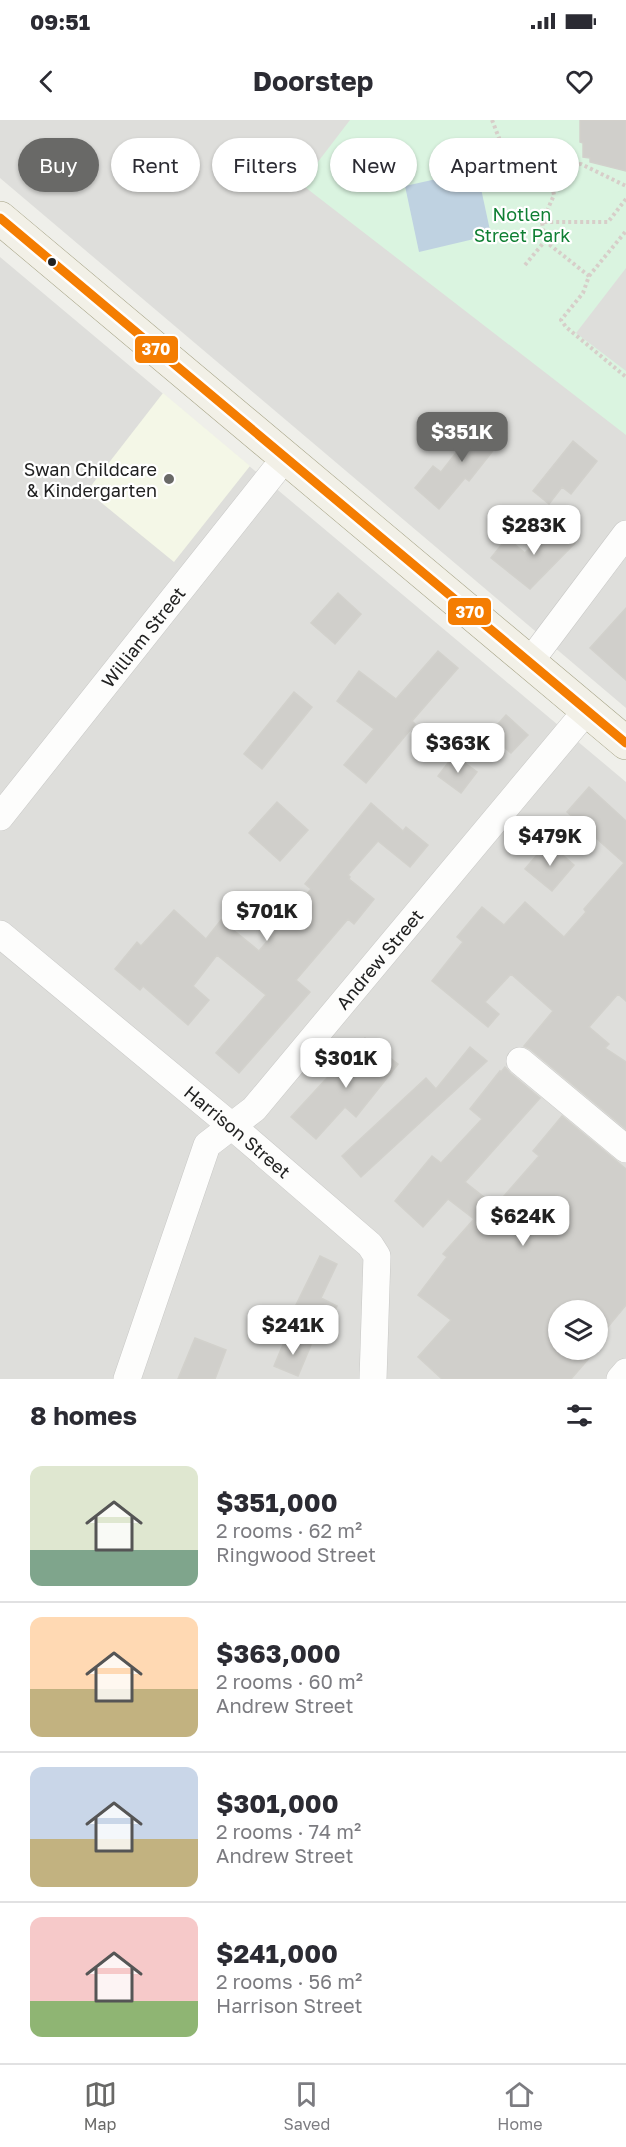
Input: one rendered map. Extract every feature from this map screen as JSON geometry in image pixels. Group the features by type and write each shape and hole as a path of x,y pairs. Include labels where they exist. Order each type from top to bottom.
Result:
{"main road":[{"path":"0,218 626,743"}],"street":[{"name":"William Street","path":"0,817 285,458"},
{"path":"529,663 626,534"},
{"name":"Andrew Street","path":"127,1379 207,1145 254,1109 587,710"},
{"name":"Harrison Street","path":"0,934 370,1245 376,1256 373,1379"},
{"path":"520,1061 626,1149"},
{"path":"620,1379 626,1372"}],"path":[{"path":"492,120 499,138"},
{"path":"579,164 626,186"},
{"path":"553,192 542,222 545,241 589,276"},
{"path":"542,222 608,222 626,200"},
{"path":"626,231 589,276 583,293 561,320 566,327 626,377"},
{"path":"525,265 545,241"}],"shaded area":[{"path":"0,120 626,120 626,708 0,178"},
{"path":"0,257 626,782 626,1379 0,1379"},
{"name":"Swan Childcare & Kindergarten","path":"163,393 250,466 174,562 87,491"}],"green space":[{"name":"Notlen Street Park","path":"350,120 626,120 626,268 576,333 626,371 626,435 311,192 318,192 318,162 330,146 330,192 417,192 417,138 336,138"}],"water":[{"path":"429,181 429,192 482,192 491,235 419,252 406,192 417,192 417,183"}],"building":[{"path":"580,120 626,120 626,171 590,162 590,158 583,157"},
{"path":"485,416 507,433 469,481 465,478 439,509 415,488 433,466 441,472"},
{"path":"573,441 597,461 571,494 562,487 549,504 533,491"},
{"path":"553,523 575,543 530,589 491,558 507,538 525,553"},
{"path":"338,593 361,614 335,644 311,623"},
{"path":"626,608 626,680 590,648"},
{"path":"438,651 458,668 412,721 415,724 366,783 344,765 374,729 337,701 359,671 396,699"},
{"path":"294,692 312,707 262,769 244,754"},
{"path":"506,715 528,735 511,753 489,734"},
{"path":"454,755 477,772 461,793 438,776"},
{"path":"589,787 626,821 626,1001 618,994 589,1027 609,1044 605,1048 626,1062 626,1129 524,1046 553,1011 511,974 485,1002 499,1014 488,1027 432,981 463,942 457,937 482,907 504,925 525,902 564,937 586,912 584,909 624,863 567,812"},
{"path":"277,802 308,830 280,861 249,833"},
{"path":"371,803 403,831 406,827 428,845 410,867 378,841 348,875 349,879 374,899 354,924 348,919 296,980 310,992 239,1073 216,1053 266,995 217,955 193,986 209,1000 188,1025 143,986 140,990 115,969 137,942 141,946 174,910 206,939 221,920 259,951 311,889 305,884"},
{"path":"548,842 574,865 552,891 525,869"},
{"path":"365,1038 398,1064 356,1117 345,1107 316,1139 291,1117 338,1066 341,1068"},
{"path":"470,1047 487,1061 361,1177 342,1156 426,1078 436,1089"},
{"path":"505,1067 540,1098 465,1182 489,1201 491,1199 497,1204 539,1156 533,1151 562,1116 626,1169 626,1305 608,1327 608,1300 548,1300 548,1360 587,1360 571,1379 442,1379 418,1357 451,1320 418,1295 447,1257 443,1254 474,1219 448,1199 423,1227 395,1201 432,1156 441,1163 482,1119 470,1109"},
{"path":"320,1256 337,1264 321,1298 337,1306 329,1321 296,1305"},
{"path":"287,1335 311,1345 298,1376 274,1366"},
{"path":"195,1338 226,1350 215,1379 178,1379"}],"transit line":[{"name":"370","path":"0,218 626,743"}],"place":[{"name":"Swan Childcare & Kindergarten","path":"169,479"}]}
